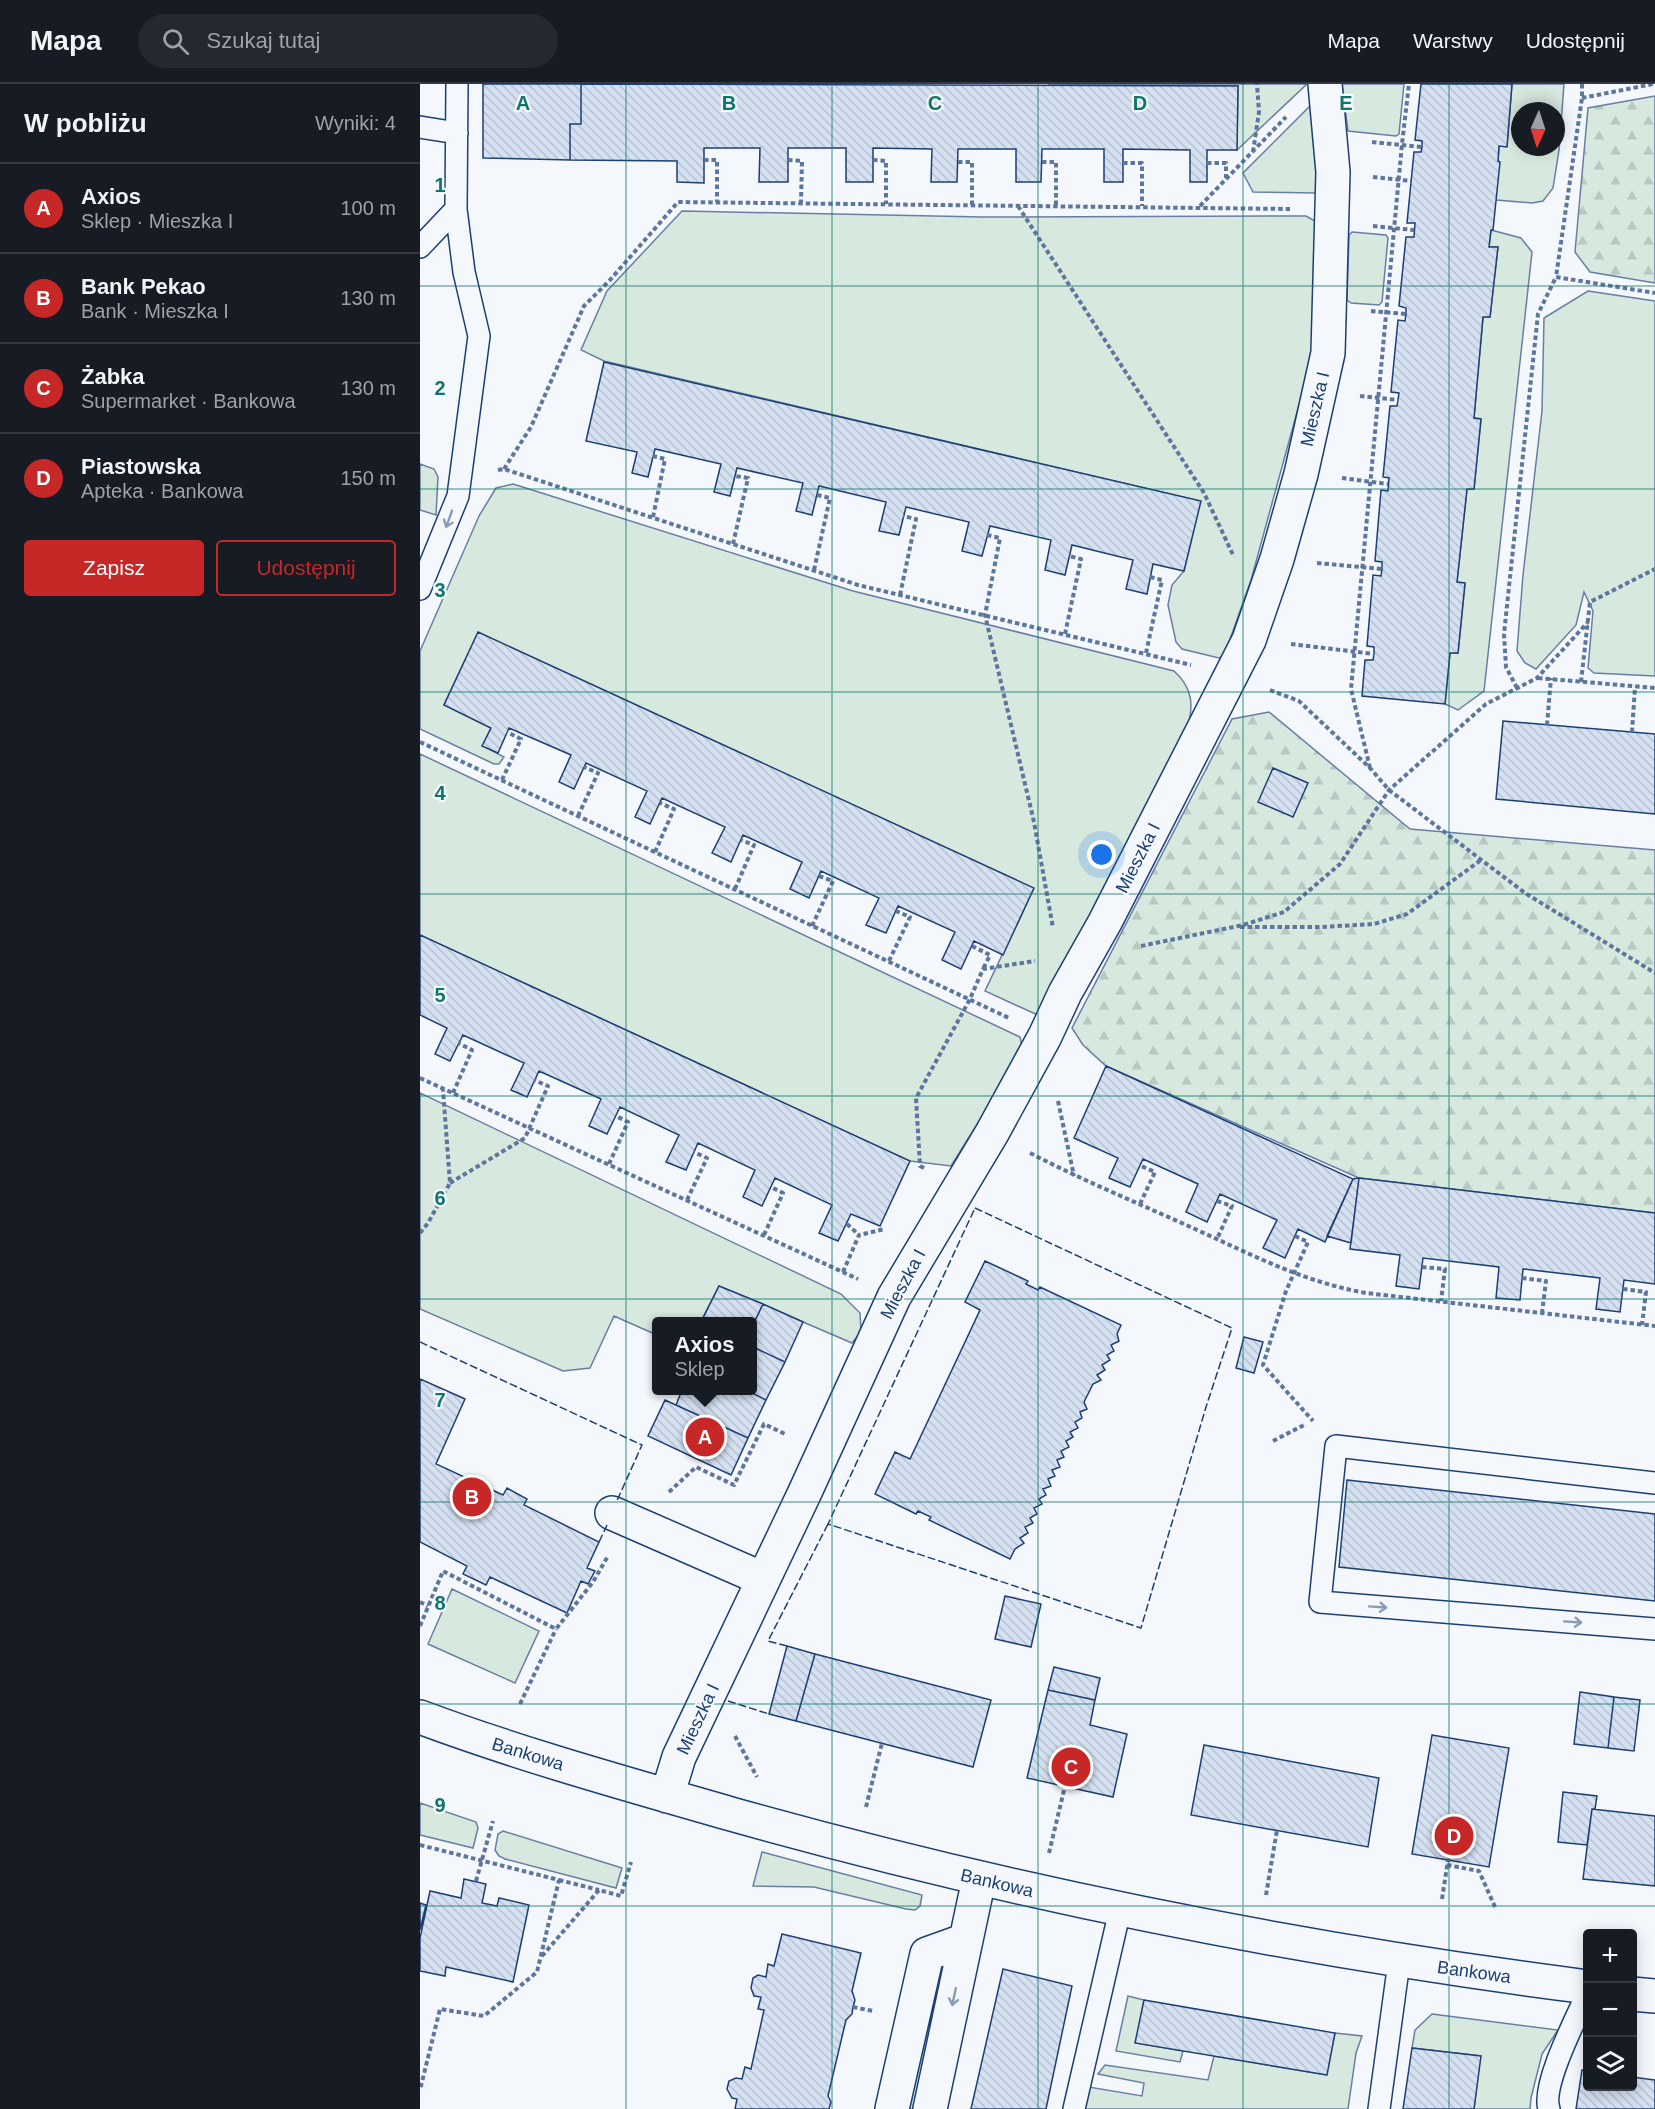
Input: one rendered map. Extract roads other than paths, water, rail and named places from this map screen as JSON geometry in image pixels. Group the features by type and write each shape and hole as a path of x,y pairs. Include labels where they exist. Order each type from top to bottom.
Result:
{"street":[{"name":"Mieszka I","path":"667,1796 679,1757 894,1297 992,1133 1045,1036 1065,993 1074,954 1230,676 1254,625 1301,474 1328,353 1333,210 1331,138 1325,84"},
{"path":"612,1513 763,1579"},
{"name":"Bankowa","path":"420,1717 468,1735 667,1796 979,1879 1266,1939 1399,1962 1583,1989"},
{"path":"930,2109 979,1879"},
{"path":"892,2109 927,1954 966,1940"},
{"path":"1637,1994 1655,1996"}],"lane":[{"path":"420,589 458,496 479,336 464,272 456,209 457,84"},
{"path":"420,128 457,133"},
{"path":"420,247 456,209"},
{"path":"1655,1483 1336,1446 1320,1602 1655,1629"},
{"path":"1074,2109 1120,1910"},
{"path":"1379,2109 1399,1962"},
{"path":"1549,2109 1547,2102 1557,2061 1583,1999"}],"place":[{"name":"Axios","path":"705,1437"},
{"name":"Bank Pekao","path":"472,1497"},
{"name":"Żabka","path":"1071,1767"},
{"name":"Piastowska","path":"1454,1836"}]}
